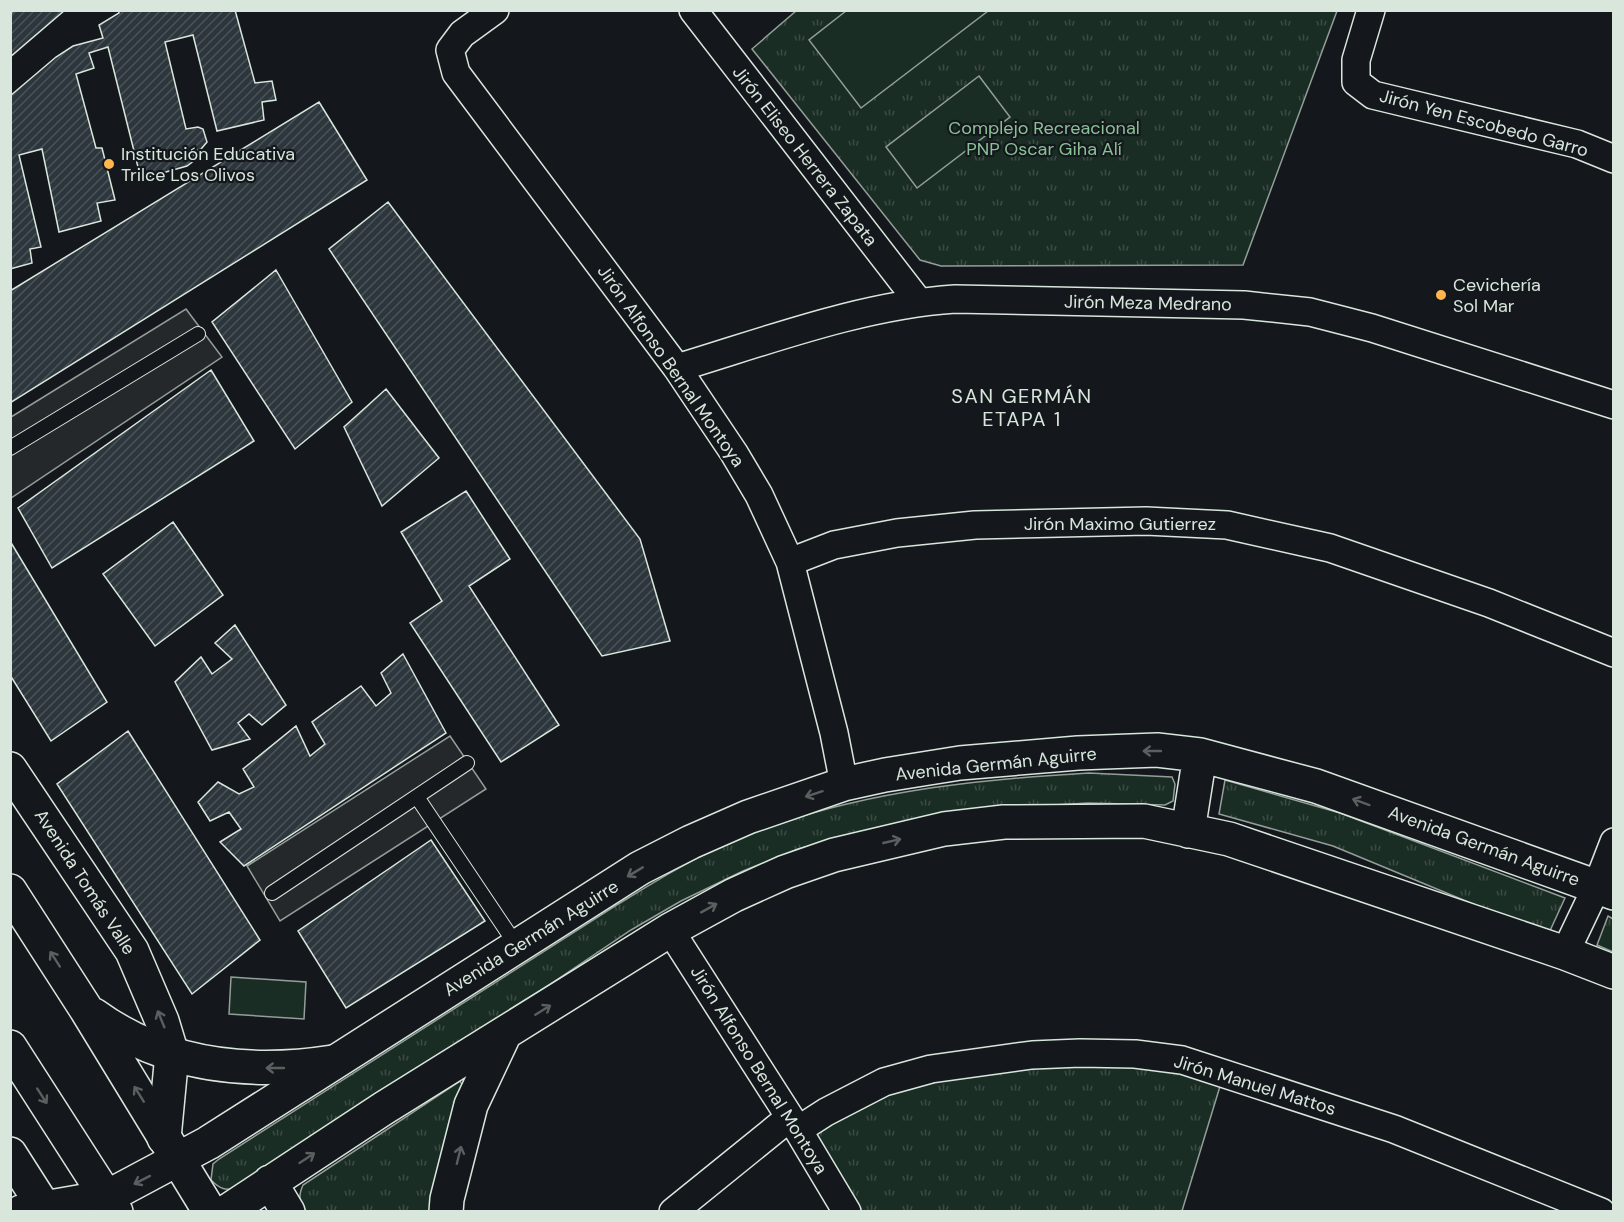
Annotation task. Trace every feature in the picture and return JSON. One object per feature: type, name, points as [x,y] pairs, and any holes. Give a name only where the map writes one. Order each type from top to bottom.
[{"type":"main road","name":"Avenida Germán Aguirre","points":[[38,1210],[111,1204],[171,1150],[216,1138],[640,868],[747,817],[844,784],[885,775],[960,764],[1068,754],[1157,750],[1200,755],[1316,786],[1605,889]]},
{"type":"main road","points":[[1188,831],[1200,755]]},
{"type":"main road","name":"Avenida Tomás Valle","points":[[10,770],[132,951],[162,1021],[172,1054],[171,1150]]},
{"type":"main road","points":[[226,1212],[384,1108],[670,930],[734,895],[785,872],[834,855],[944,829],[1004,822],[1144,821],[1229,839],[1565,953],[1614,972]]},
{"type":"main road","points":[[10,891],[86,1009],[210,1212]]},
{"type":"main road","points":[[86,1009],[135,1040],[172,1054],[227,1065],[251,1067],[286,1068],[333,1062]]},
{"type":"main road","points":[[446,1212],[447,1199],[471,1105],[504,1035]]},
{"type":"main road","points":[[10,1047],[111,1204]]},
{"type":"main road","points":[[10,1154],[38,1210]]},
{"type":"main road","points":[[270,1182],[288,1212]]},
{"type":"street","name":"Jirón Alfonso Bernal Montoya","points":[[495,10],[462,34],[450,50],[456,73],[677,368],[759,495],[790,562],[834,733],[844,784]]},
{"type":"street","name":"Jirón Eliseo Herrera Zapata","points":[[693,10],[918,301]]},
{"type":"street","name":"Jirón Yen Escobedo Garro","points":[[1371,10],[1356,60],[1356,82],[1373,95],[1576,144],[1614,159]]},
{"type":"street","name":"Jirón Meza Medrano","points":[[677,368],[862,313],[918,301],[955,298],[1244,305],[1310,312],[1372,328],[1614,405]]},
{"type":"street","name":"Jirón Maximo Gutierrez","points":[[790,562],[844,543],[897,533],[975,525],[1146,521],[1227,525],[1330,548],[1490,603],[1614,653]]},
{"type":"street","points":[[1565,953],[1605,889],[1614,842]]},
{"type":"street","name":"Jirón Alfonso Bernal Montoya","points":[[670,930],[794,1124],[847,1212]]},
{"type":"street","name":"Jirón Manuel Mattos","points":[[673,1212],[794,1124],[826,1112],[884,1082],[931,1069],[1032,1056],[1080,1053],[1135,1054],[1182,1060],[1394,1129],[1601,1212]]},
{"type":"lane","points":[[10,448],[198,334]]},
{"type":"lane","points":[[272,893],[467,763]]},
{"type":"lane","points":[[417,797],[517,946]]},
{"type":"green space","name":"Complejo Recreacional PNP Oscar Giha Alí","points":[[796,11],[1337,11],[1243,265],[941,266],[920,260],[752,49]]},
{"type":"green space","points":[[846,11],[988,11],[861,108],[809,40]]},
{"type":"green space","points":[[979,76],[1010,117],[917,188],[886,147]]},
{"type":"green space","points":[[1089,773],[1172,777],[1175,784],[1173,801],[1165,805],[1088,803],[1004,808],[861,832],[798,849],[743,871],[681,901],[631,930],[238,1188],[223,1188],[211,1180],[213,1164],[219,1159],[615,906],[672,872],[731,842],[774,825],[862,800],[952,785]]},
{"type":"green space","points":[[1225,780],[1340,813],[1565,898],[1548,935],[1333,846],[1219,814]]},
{"type":"green space","points":[[1608,916],[1613,919],[1613,952],[1597,945]]},
{"type":"green space","points":[[231,977],[306,982],[304,1019],[229,1014]]},
{"type":"green space","points":[[1043,1062],[1133,1062],[1221,1083],[1182,1211],[858,1211],[808,1126],[928,1078]]},
{"type":"green space","points":[[460,1081],[464,1088],[434,1211],[306,1211],[300,1199],[303,1185]]},
{"type":"shaded area","points":[[186,309],[222,357],[11,498],[11,417]]},
{"type":"shaded area","points":[[450,736],[486,789],[280,921],[247,866]]},
{"type":"building","points":[[14,10],[65,10],[10,57],[10,14]]},
{"type":"building","points":[[118,10],[235,10],[255,83],[272,81],[276,100],[262,102],[264,120],[217,131],[193,35],[165,42],[186,129],[198,127],[203,129],[207,142],[201,149],[193,152],[195,160],[187,166],[141,179],[108,47],[89,53],[94,68],[76,74],[96,148],[102,148],[115,200],[97,203],[101,221],[59,232],[42,149],[19,155],[41,247],[30,249],[32,263],[10,269],[10,96],[56,57],[73,46],[103,38],[99,25],[119,13]]},
{"type":"building","points":[[319,102],[367,180],[10,403],[10,291]]},
{"type":"building","points":[[388,202],[640,539],[670,641],[602,656],[329,249]]},
{"type":"building","points":[[276,270],[352,402],[295,449],[212,322]]},
{"type":"building","points":[[211,370],[254,441],[52,568],[18,508]]},
{"type":"building","points":[[386,389],[439,458],[382,506],[344,427]]},
{"type":"building","points":[[466,491],[510,559],[469,586],[559,725],[501,762],[410,623],[442,601],[401,532]]},
{"type":"building","points":[[173,522],[223,595],[155,646],[103,574]]},
{"type":"building","points":[[10,541],[107,702],[51,741],[10,675]]},
{"type":"building","points":[[235,625],[286,705],[262,725],[249,714],[238,723],[250,739],[212,750],[175,682],[201,657],[212,674],[232,659],[215,643]]},
{"type":"building","points":[[403,654],[446,733],[244,866],[220,842],[241,829],[229,812],[210,821],[198,802],[218,782],[239,794],[254,787],[243,769],[296,726],[310,756],[325,744],[312,722],[361,686],[376,706],[391,693],[381,673]]},
{"type":"building","points":[[128,731],[260,940],[192,994],[57,784]]},
{"type":"building","points":[[431,840],[485,921],[346,1008],[298,931]]},
{"type":"place","name":"Institución Educativa Trilce Los Olivos","points":[[109,164]]},
{"type":"place","name":"Cevichería Sol Mar","points":[[1441,295]]},
{"type":"district","name":"SAN GERMÁN ETAPA 1","points":[[1022,408]]}]
